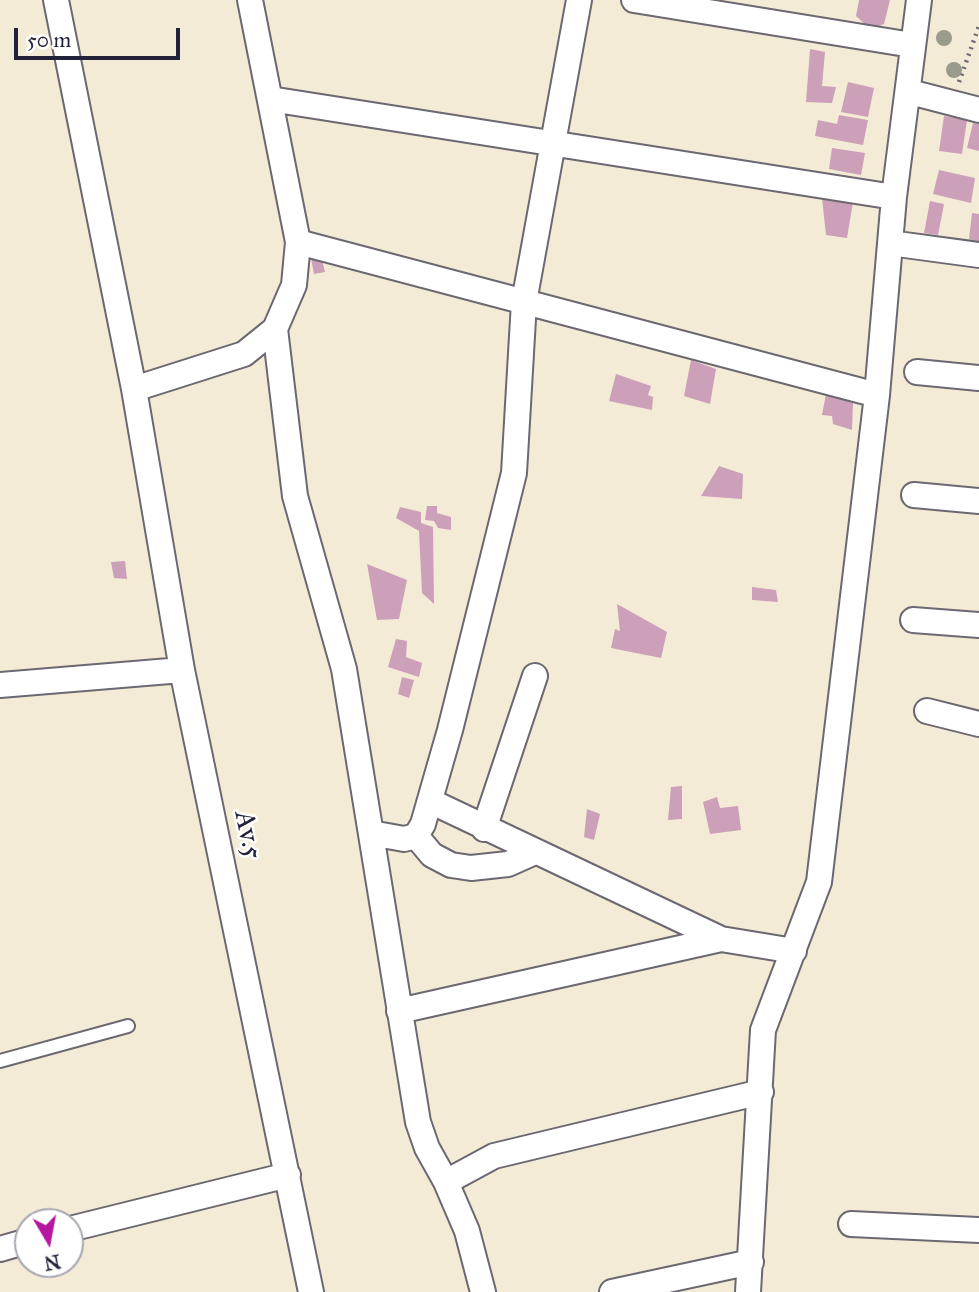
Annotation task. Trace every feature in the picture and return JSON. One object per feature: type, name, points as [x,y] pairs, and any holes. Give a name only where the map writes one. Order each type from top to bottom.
[{"type":"street","name":"Av.5","points":[[56,0],[134,388],[182,670],[311,1292]]},
{"type":"street","points":[[134,388],[244,354],[275,330],[294,285],[298,242],[250,0]]},
{"type":"street","points":[[371,832],[404,839],[415,836],[423,824],[514,473],[524,302],[579,0]]},
{"type":"street","points":[[634,0],[912,45]]},
{"type":"street","points":[[748,1292],[763,1030],[819,882],[877,396],[894,197],[910,92],[912,45],[919,0]]},
{"type":"street","points":[[910,92],[979,110]]},
{"type":"street","points":[[270,99],[894,197]]},
{"type":"street","points":[[298,242],[877,396]]},
{"type":"street","points":[[890,243],[979,255]]},
{"type":"street","points":[[275,330],[295,496],[344,669],[418,1122],[427,1148],[446,1182],[467,1231],[483,1292]]},
{"type":"street","points":[[917,372],[979,378]]},
{"type":"street","points":[[914,495],[979,501]]},
{"type":"street","points":[[913,620],[979,625]]},
{"type":"street","points":[[0,685],[182,670]]},
{"type":"street","points":[[484,829],[536,676]]},
{"type":"street","points":[[927,712],[979,724]]},
{"type":"street","points":[[430,801],[484,829],[587,873],[721,939],[794,951]]},
{"type":"street","points":[[415,836],[432,855],[452,865],[471,868],[508,864],[535,852]]},
{"type":"street","points":[[399,1011],[721,939]]},
{"type":"street","points":[[446,1182],[494,1156],[761,1092]]},
{"type":"street","points":[[84,1226],[288,1175]]},
{"type":"street","points":[[851,1224],[979,1230]]},
{"type":"street","points":[[612,1292],[751,1262]]},
{"type":"lane","points":[[0,1061],[128,1026]]},
{"type":"path","points":[[952,103],[979,26]]},
{"type":"building","points":[[859,0],[890,0],[884,24],[871,30],[856,16]]},
{"type":"building","points":[[810,49],[825,52],[822,86],[836,87],[832,103],[806,102]]},
{"type":"building","points":[[848,82],[874,88],[868,117],[841,112]]},
{"type":"building","points":[[839,115],[868,120],[863,145],[815,136],[818,120],[837,124]]},
{"type":"building","points":[[944,116],[967,120],[962,154],[939,151]]},
{"type":"building","points":[[973,123],[979,124],[979,151],[967,148]]},
{"type":"building","points":[[832,148],[865,153],[861,175],[829,169]]},
{"type":"building","points":[[939,170],[975,178],[971,203],[933,194]]},
{"type":"building","points":[[822,198],[853,202],[847,238],[826,235]]},
{"type":"building","points":[[930,201],[944,204],[938,235],[924,233]]},
{"type":"building","points":[[972,213],[979,214],[979,241],[969,239]]},
{"type":"building","points":[[321,256],[325,272],[314,274],[311,258]]},
{"type":"building","points":[[691,360],[716,369],[710,404],[684,396]]},
{"type":"building","points":[[616,374],[651,386],[648,395],[653,397],[652,410],[609,401]]},
{"type":"building","points":[[826,394],[853,403],[852,430],[833,424],[832,416],[822,415]]},
{"type":"building","points":[[719,466],[743,474],[742,499],[701,496]]},
{"type":"building","points":[[427,506],[437,506],[437,513],[451,517],[451,530],[438,528],[434,521],[425,520]]},
{"type":"building","points":[[400,507],[421,512],[421,523],[433,527],[434,604],[422,593],[419,531],[396,518]]},
{"type":"building","points":[[125,561],[127,579],[114,578],[111,562]]},
{"type":"building","points":[[367,564],[407,580],[399,619],[377,620]]},
{"type":"building","points":[[752,587],[776,590],[778,602],[752,600]]},
{"type":"building","points":[[617,604],[667,632],[661,658],[611,648],[615,629],[620,631]]},
{"type":"building","points":[[396,639],[407,641],[406,657],[422,663],[419,677],[388,667]]},
{"type":"building","points":[[402,677],[414,680],[409,698],[398,694]]},
{"type":"building","points":[[682,786],[682,819],[668,820],[671,787]]},
{"type":"building","points":[[717,797],[720,808],[738,806],[741,830],[710,834],[703,802]]},
{"type":"building","points":[[587,809],[600,814],[594,840],[584,837]]}]
